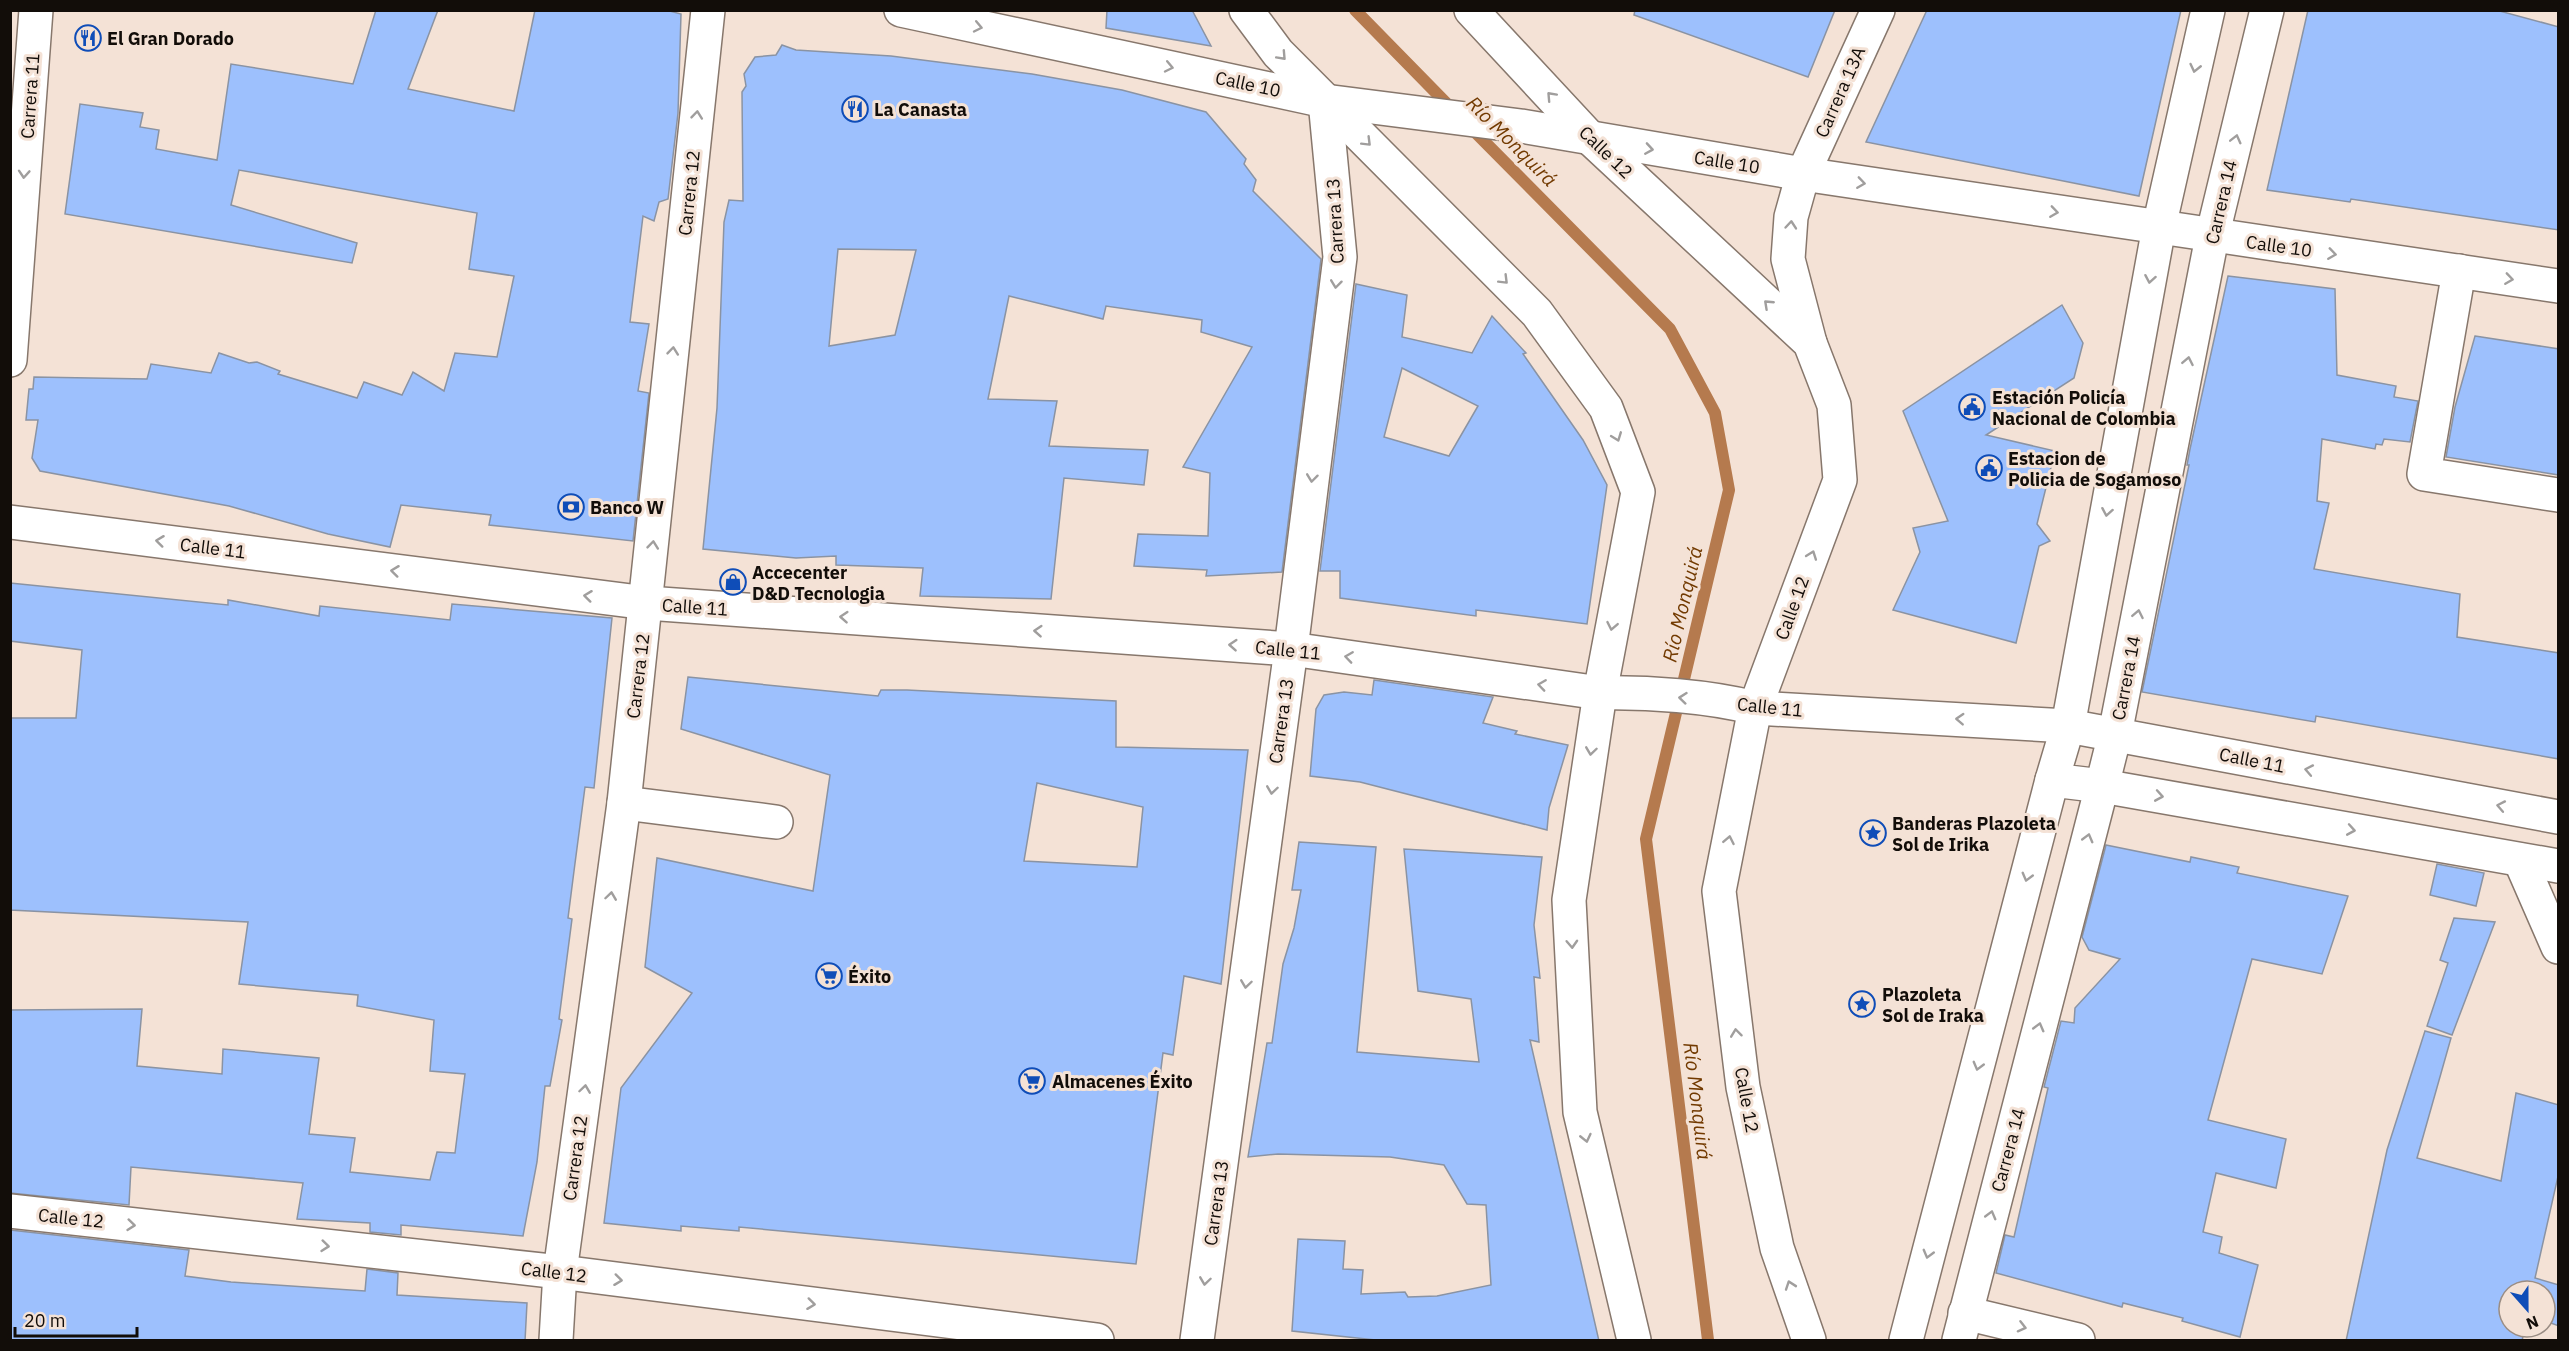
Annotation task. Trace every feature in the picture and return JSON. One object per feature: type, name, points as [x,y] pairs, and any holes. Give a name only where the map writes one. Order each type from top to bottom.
[{"type":"street","name":"Carrera 11","points":[[10,360],[36,10]]},
{"type":"street","name":"Carrera 12","points":[[556,1341],[560,1272],[624,803],[708,10]]},
{"type":"street","name":"Calle 10","points":[[901,10],[1325,101],[1521,126],[1803,174],[2159,227],[2212,237],[2559,286]]},
{"type":"street","points":[[1246,10],[1278,52],[1325,101],[1537,313],[1606,408],[1638,492],[1614,693],[1569,900],[1580,1112],[1634,1341]]},
{"type":"street","name":"Calle 12","points":[[1471,10],[1591,139],[1810,343],[1834,405],[1840,480],[1746,706],[1719,891],[1743,1087],[1777,1248],[1809,1341]]},
{"type":"street","name":"Carrera 13A","points":[[1810,343],[1788,259],[1791,217],[1803,174],[1878,10]]},
{"type":"street","points":[[1906,1341],[2068,726],[2159,227],[2208,10]]},
{"type":"street","name":"Carrera 14","points":[[1962,1327],[2115,734],[2212,237],[2267,10]]},
{"type":"street","name":"Carrera 13","points":[[1197,1341],[1291,649],[1340,256],[1325,101]]},
{"type":"street","points":[[2459,271],[2424,474],[2559,495]]},
{"type":"street","name":"Calle 11","points":[[10,522],[646,603],[1291,649],[1614,693],[1746,706],[2068,726],[2559,817]]},
{"type":"street","points":[[2052,780],[2102,786],[2559,866]]},
{"type":"street","points":[[624,803],[776,822]]},
{"type":"street","points":[[2520,860],[2559,947]]},
{"type":"street","name":"Calle 12","points":[[10,1211],[560,1272],[942,1331],[1096,1341]]},
{"type":"street","points":[[1962,1327],[2078,1341]]},
{"type":"building","points":[[376,10],[438,10],[408,89],[514,111],[535,10],[666,10],[681,14],[678,113],[668,199],[659,202],[654,221],[643,216],[630,322],[649,324],[638,391],[649,393],[633,541],[489,525],[491,515],[401,505],[390,547],[328,534],[229,506],[40,471],[32,458],[38,420],[26,420],[29,389],[33,389],[34,377],[147,379],[151,364],[211,373],[219,353],[249,363],[257,362],[280,371],[278,374],[357,398],[364,382],[402,395],[413,372],[444,391],[455,353],[497,357],[514,276],[469,269],[477,213],[239,170],[231,205],[357,243],[352,263],[65,214],[80,104],[143,113],[140,127],[159,130],[156,149],[217,160],[231,64],[353,84]]},
{"type":"building","points":[[1107,10],[1192,10],[1211,46],[1106,28]]},
{"type":"building","points":[[1635,10],[1835,10],[1808,77],[1634,15]]},
{"type":"building","points":[[1927,10],[2181,10],[2139,196],[1866,142]]},
{"type":"building","points":[[2308,10],[2496,10],[2559,27],[2559,230],[2351,199],[2350,202],[2267,190]]},
{"type":"building","points":[[782,45],[796,50],[891,56],[1032,74],[1122,90],[1206,112],[1246,159],[1244,164],[1256,180],[1253,191],[1321,259],[1282,572],[1206,576],[1207,570],[1134,566],[1138,534],[1208,536],[1210,473],[1183,467],[1252,347],[1201,332],[1202,320],[1106,306],[1103,319],[1009,296],[988,399],[1057,401],[1049,446],[1148,450],[1144,485],[1064,478],[1051,599],[920,596],[923,568],[836,565],[836,556],[796,558],[703,549],[717,408],[724,222],[729,200],[743,201],[742,92],[746,86],[744,74],[755,57],[776,55]],"holes":[[[838,249],[916,250],[895,335],[829,346]]]},
{"type":"building","points":[[2228,276],[2335,289],[2337,375],[2396,386],[2394,397],[2418,401],[2410,442],[2384,439],[2382,445],[2376,444],[2375,449],[2322,439],[2317,501],[2329,503],[2314,569],[2460,594],[2457,637],[2559,653],[2559,759],[2316,716],[2315,722],[2142,692],[2189,465],[2187,465],[2190,449]]},
{"type":"building","points":[[1356,284],[1407,295],[1402,337],[1472,353],[1492,316],[1526,353],[1523,354],[1583,440],[1607,485],[1587,624],[1476,610],[1476,616],[1340,598],[1340,571],[1320,571]],"holes":[[[1402,368],[1478,406],[1449,456],[1384,437]]]},
{"type":"building","name":"Estacion de Policia de Sogamoso","points":[[2062,305],[2083,343],[2074,378],[1986,435],[2055,451],[2037,524],[2050,541],[2039,546],[2016,643],[1893,610],[1920,552],[1913,528],[1948,521],[1903,411]]},
{"type":"building","points":[[2475,336],[2559,349],[2559,475],[2446,457],[2455,407]]},
{"type":"building","points":[[10,583],[228,605],[228,600],[319,616],[320,606],[450,620],[452,604],[612,618],[594,788],[585,787],[568,918],[572,919],[559,1019],[562,1020],[550,1086],[545,1086],[537,1162],[523,1236],[401,1225],[401,1235],[370,1232],[370,1223],[297,1219],[303,1183],[131,1167],[129,1205],[10,1193],[10,1010],[142,1009],[137,1066],[222,1074],[223,1049],[319,1058],[309,1134],[355,1138],[350,1172],[430,1180],[437,1152],[455,1153],[465,1074],[430,1071],[434,1020],[357,1006],[358,995],[239,984],[248,922],[10,910],[10,718],[76,718],[82,650],[10,641]]},
{"type":"building","points":[[688,677],[878,696],[881,690],[907,690],[1116,701],[1116,747],[1248,750],[1221,984],[1184,976],[1173,1055],[1163,1053],[1136,1264],[739,1227],[739,1231],[681,1226],[681,1231],[604,1223],[621,1088],[692,993],[645,967],[657,858],[813,891],[830,775],[681,729]],"holes":[[[1037,783],[1143,807],[1137,867],[1024,861]]]},
{"type":"building","points":[[1374,680],[1493,697],[1483,723],[1517,731],[1515,734],[1568,745],[1549,808],[1547,830],[1360,782],[1310,776],[1316,709],[1324,695],[1344,692],[1372,695]]},
{"type":"building","points":[[1299,842],[1376,847],[1357,1052],[1479,1062],[1471,999],[1418,991],[1404,849],[1542,857],[1534,925],[1540,978],[1534,977],[1539,1042],[1530,1040],[1599,1341],[1385,1341],[1292,1331],[1298,1239],[1345,1241],[1343,1269],[1363,1270],[1361,1294],[1405,1292],[1408,1297],[1437,1296],[1491,1285],[1486,1205],[1467,1204],[1444,1165],[1390,1157],[1278,1154],[1248,1157],[1267,1043],[1272,1043],[1283,964],[1294,928],[1301,890],[1292,890]]},
{"type":"building","points":[[2106,845],[2190,862],[2191,857],[2239,867],[2237,873],[2348,896],[2322,974],[2252,959],[2208,1120],[2286,1139],[2276,1188],[2216,1173],[2203,1232],[2222,1237],[2219,1253],[2258,1265],[2240,1337],[2182,1321],[2183,1318],[2123,1303],[2122,1307],[1996,1273],[2005,1235],[2014,1237],[2048,1088],[2044,1087],[2061,1021],[2074,1023],[2075,1008],[2120,959],[2089,950],[2082,937]]},
{"type":"building","points":[[2437,864],[2484,873],[2476,906],[2430,895]]},
{"type":"building","points":[[2454,918],[2495,922],[2452,1035],[2427,1026],[2448,963],[2440,960]]},
{"type":"building","points":[[2425,1031],[2451,1038],[2417,1158],[2501,1181],[2516,1093],[2559,1105],[2559,1172],[2535,1278],[2538,1279],[2497,1279],[2497,1339],[2522,1339],[2522,1341],[2346,1341],[2387,1150]]},
{"type":"building","points":[[10,1230],[189,1250],[185,1276],[231,1282],[365,1291],[367,1269],[398,1273],[397,1295],[527,1303],[525,1341],[10,1341]]},
{"type":"building","points":[[2557,1284],[2559,1285],[2559,1326],[2557,1325]]},
{"type":"waterway","name":"Río Monquirá","points":[[1355,10],[1453,110]]},
{"type":"waterway","name":"Río Monquirá","points":[[1470,127],[1670,329],[1715,413],[1729,490],[1646,839],[1708,1340]]},
{"type":"place","name":"El Gran Dorado","points":[[88,38]]},
{"type":"place","name":"La Canasta","points":[[855,109]]},
{"type":"place","name":"Estación Policía Nacional de Colombia","points":[[1972,407]]},
{"type":"place","name":"Estacion de Policia de Sogamoso","points":[[1989,468]]},
{"type":"place","name":"Banco W","points":[[571,507]]},
{"type":"place","name":"Accecenter D&D Tecnologia","points":[[733,582]]},
{"type":"place","name":"Banderas Plazoleta Sol de Irika","points":[[1873,833]]},
{"type":"place","name":"Éxito","points":[[829,976]]},
{"type":"place","name":"Plazoleta Sol de Iraka","points":[[1862,1004]]},
{"type":"place","name":"Almacenes Éxito","points":[[1032,1081]]}]
